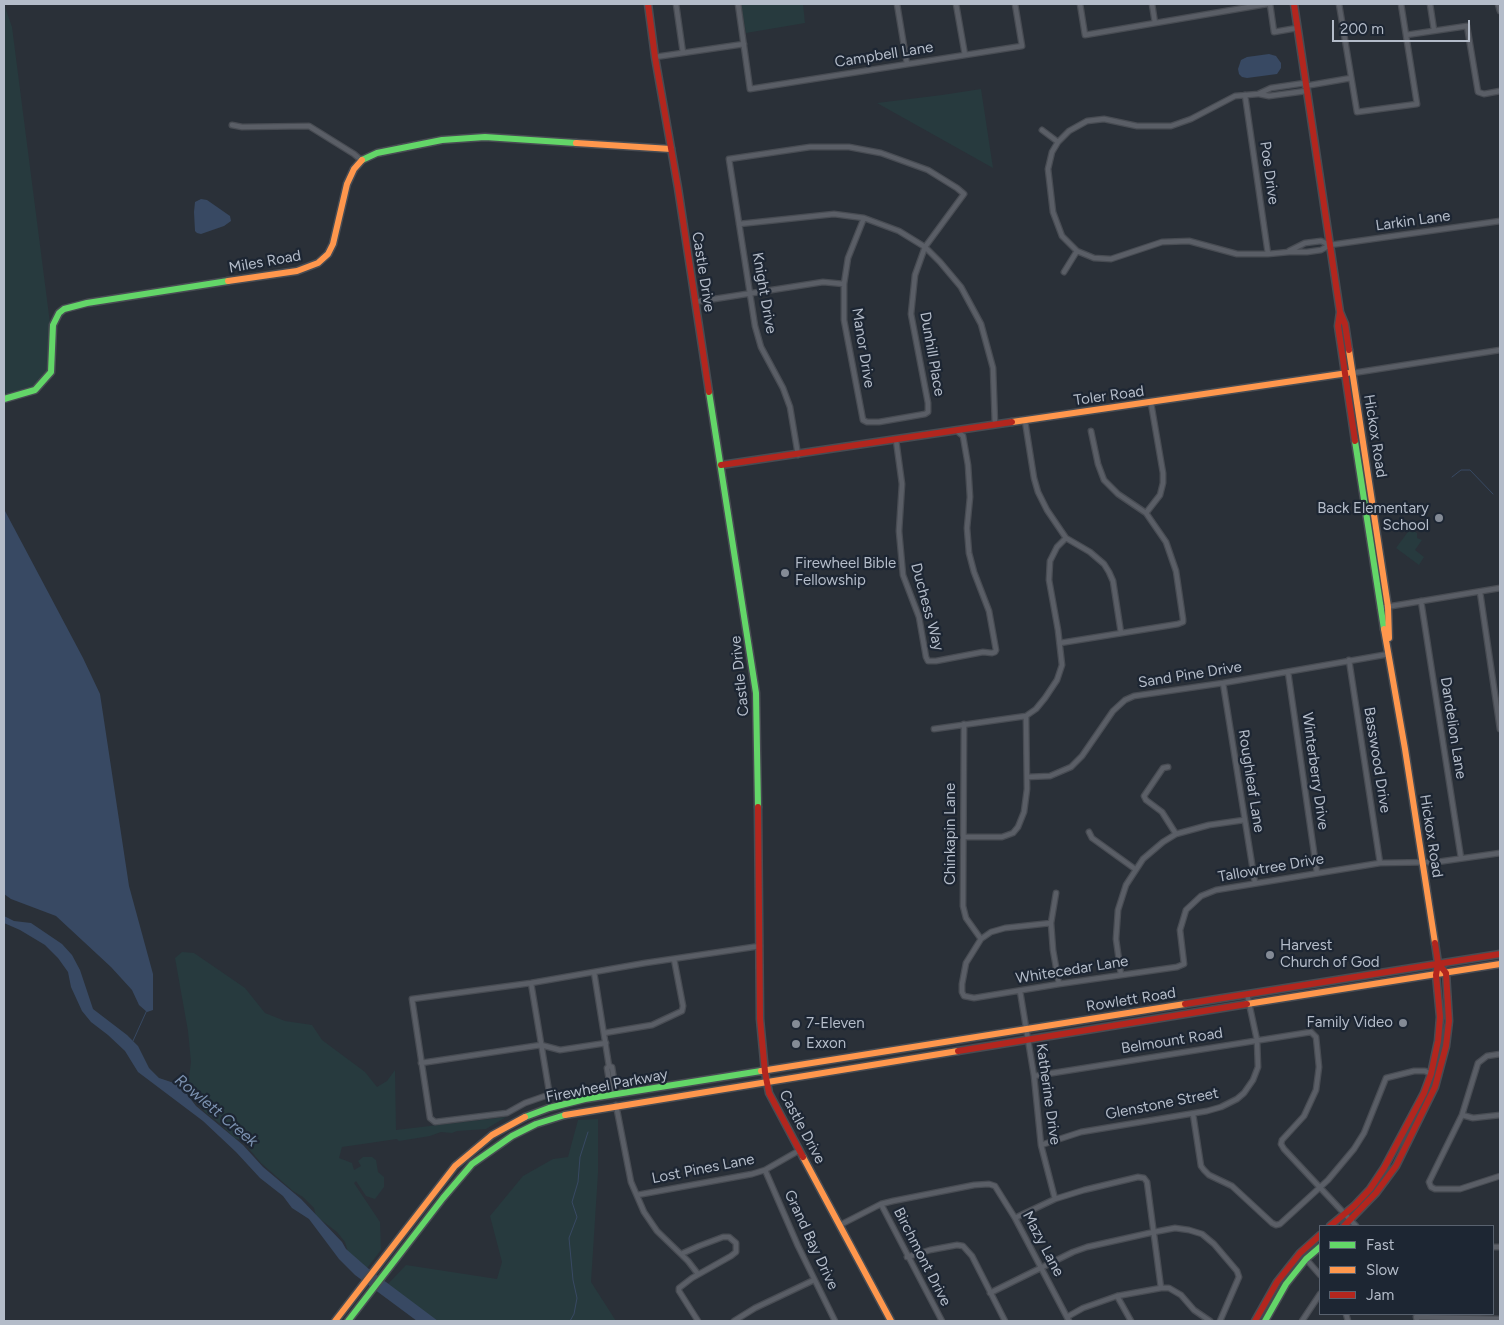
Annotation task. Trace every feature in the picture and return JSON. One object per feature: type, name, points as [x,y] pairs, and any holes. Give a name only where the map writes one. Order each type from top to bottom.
[{"type":"street","name":"Castle Drive","points":[[648,4],[756,692],[760,1019],[765,1072],[769,1093],[891,1321]]},
{"type":"street","points":[[676,4],[683,53]]},
{"type":"street","points":[[655,57],[744,44],[738,4]]},
{"type":"street","points":[[897,4],[907,64]]},
{"type":"street","points":[[956,4],[965,55]]},
{"type":"street","name":"Campbell Lane","points":[[744,44],[750,89],[1022,46],[1015,4]]},
{"type":"street","points":[[1080,4],[1085,35],[1268,4],[1274,32],[1297,28]]},
{"type":"street","points":[[1152,4],[1155,23]]},
{"type":"street","name":"Hickox Road","points":[[1294,4],[1340,312],[1345,324],[1380,549],[1388,607],[1389,654]]},
{"type":"street","points":[[1339,4],[1357,112],[1417,104],[1401,4]]},
{"type":"street","points":[[1430,4],[1434,30]]},
{"type":"street","points":[[1498,4],[1500,11]]},
{"type":"street","points":[[1406,35],[1467,26],[1478,92],[1484,94],[1500,91]]},
{"type":"street","points":[[1330,245],[1321,250],[1307,252],[1237,254],[1189,241],[1162,242],[1111,259],[1094,258],[1077,250],[1062,236],[1053,212],[1048,168],[1052,152],[1058,142],[1069,131],[1087,122],[1104,119],[1137,126],[1171,126],[1191,119],[1235,96],[1258,94],[1269,96],[1305,86],[1351,78]]},
{"type":"street","points":[[1258,94],[1271,88],[1305,86]]},
{"type":"street","name":"Poe Drive","points":[[1246,95],[1268,254]]},
{"type":"street","points":[[232,125],[309,126],[361,160],[392,149],[463,138],[528,139],[671,149]]},
{"type":"street","points":[[1042,130],[1058,142]]},
{"type":"street","name":"Dunhill Place","points":[[728,159],[810,147],[849,147],[881,152],[928,170],[964,194],[925,247],[915,274],[911,314],[928,403],[928,412],[897,418]]},
{"type":"street","name":"Knight Drive","points":[[728,159],[755,326],[761,347],[783,388],[790,407],[798,455]]},
{"type":"street","name":"Miles Road","points":[[4,399],[36,390],[47,378],[52,362],[53,325],[59,313],[64,309],[87,303],[297,271],[318,263],[328,254],[333,244],[347,184],[354,169],[361,160]]},
{"type":"street","points":[[739,224],[834,214],[864,218],[899,231],[925,247],[961,287],[981,324],[993,368],[995,425]]},
{"type":"street","name":"Manor Drive","points":[[864,218],[848,258],[844,284],[844,320],[862,420],[879,422],[897,418]]},
{"type":"street","name":"Larkin Lane","points":[[1330,245],[1500,221]]},
{"type":"street","points":[[1289,252],[1305,243],[1321,241],[1330,245]]},
{"type":"street","points":[[1064,272],[1077,250]]},
{"type":"street","points":[[695,302],[822,282],[844,284]]},
{"type":"street","name":"Hickox Road","points":[[1331,1225],[1370,1189],[1384,1168],[1424,1093],[1431,1074],[1440,1026],[1440,1003],[1436,975],[1438,963],[1364,502],[1338,326],[1340,312]]},
{"type":"street","name":"Toler Road","points":[[721,465],[1500,350]]},
{"type":"street","points":[[1146,513],[1160,495],[1164,473],[1151,403]]},
{"type":"street","points":[[1025,421],[1036,487],[1047,510],[1066,538],[1090,552],[1104,564],[1109,572],[1113,581],[1121,633]]},
{"type":"street","name":"Duchess Way","points":[[896,440],[902,484],[898,531],[903,575],[920,617],[928,661],[983,652],[995,652],[989,611],[969,553],[967,528],[970,498],[968,465],[963,436],[957,431]]},
{"type":"street","points":[[1060,643],[1183,622],[1176,571],[1166,542],[1146,513],[1118,494],[1104,480],[1098,464],[1091,431]]},
{"type":"street","points":[[1363,490],[1371,488]]},
{"type":"street","points":[[1364,502],[1367,504],[1372,545],[1380,549]]},
{"type":"street","points":[[934,729],[1026,716],[1042,702],[1057,680],[1062,666],[1049,570],[1053,554],[1066,538]]},
{"type":"street","points":[[1380,608],[1500,588]]},
{"type":"street","points":[[1480,592],[1500,729]]},
{"type":"street","name":"Dandelion Lane","points":[[1421,601],[1461,858]]},
{"type":"street","name":"Sand Pine Drive","points":[[1027,777],[1050,776],[1071,767],[1082,756],[1108,717],[1125,700],[1146,694],[1223,683],[1389,654]]},
{"type":"street","name":"Basswood Drive","points":[[1349,660],[1380,863]]},
{"type":"street","name":"Winterberry Drive","points":[[1288,672],[1317,873]]},
{"type":"street","name":"Roughleaf Lane","points":[[1223,683],[1254,883]]},
{"type":"street","points":[[964,837],[1002,837],[1013,833],[1018,827],[1024,812],[1027,777],[1026,716]]},
{"type":"street","name":"Chinkapin Lane","points":[[964,724],[964,912],[969,923],[981,939]]},
{"type":"street","points":[[1168,767],[1163,768],[1144,796],[1146,800],[1162,812],[1176,834]]},
{"type":"street","points":[[1120,975],[1116,939],[1118,910],[1126,885],[1135,869],[1152,851],[1176,834],[1209,825],[1244,820]]},
{"type":"street","points":[[1089,832],[1092,838],[1135,869]]},
{"type":"street","name":"Tallowtree Drive","points":[[1184,964],[1180,930],[1186,910],[1191,903],[1208,892],[1380,863],[1405,862],[1422,864],[1500,853]]},
{"type":"street","points":[[1056,893],[1051,922],[1052,950],[1059,984]]},
{"type":"street","points":[[981,939],[991,932],[1005,928],[1051,922]]},
{"type":"street","name":"Whitecedar Lane","points":[[981,939],[966,963],[962,984],[964,996],[974,998],[1176,967],[1184,964]]},
{"type":"street","points":[[531,983],[549,1090],[548,1095],[525,1103],[506,1113],[435,1122],[430,1118],[412,999],[531,983],[760,946]]},
{"type":"street","name":"Rowlett Road","points":[[765,1072],[1500,954]]},
{"type":"street","points":[[604,1033],[652,1025],[682,1011],[683,1006],[674,959]]},
{"type":"street","name":"Hickox Road","points":[[1438,963],[1446,973]]},
{"type":"street","name":"Rowlett Road","points":[[767,1080],[1500,964]]},
{"type":"street","points":[[594,972],[610,1065],[607,1068],[613,1092]]},
{"type":"street","points":[[1345,1225],[1386,1182],[1396,1166],[1435,1087],[1443,1060],[1448,1027],[1449,1002],[1446,973]]},
{"type":"street","name":"Katherine Drive","points":[[1020,991],[1034,1076],[1040,1145],[1055,1199]]},
{"type":"street","name":"Glenstone Street","points":[[1040,1145],[1080,1132],[1193,1114],[1221,1107],[1237,1099],[1253,1080],[1258,1067],[1257,1040],[1247,994]]},
{"type":"street","points":[[1440,1026],[1448,1027]]},
{"type":"street","name":"Belmount Road","points":[[1034,1076],[1311,1032],[1316,1037],[1319,1067],[1316,1090],[1304,1116],[1282,1140],[1281,1144],[1320,1188]]},
{"type":"street","points":[[421,1062],[541,1045],[560,1050],[606,1043]]},
{"type":"street","points":[[926,1046],[927,1056]]},
{"type":"street","points":[[1500,1054],[1482,1058],[1478,1063],[1462,1115],[1429,1182],[1431,1187],[1435,1189],[1460,1188],[1500,1176]]},
{"type":"street","points":[[1193,1114],[1201,1166],[1209,1175],[1232,1186],[1276,1225],[1280,1224],[1320,1188],[1354,1150],[1364,1133],[1386,1078],[1414,1071],[1425,1071],[1431,1074]]},
{"type":"street","name":"Firewheel Parkway","points":[[335,1321],[455,1166],[492,1135],[525,1117],[549,1108],[613,1092],[655,1088],[765,1072]]},
{"type":"street","name":"Firewheel Parkway","points":[[348,1321],[460,1177],[500,1142],[546,1120],[574,1112],[767,1080]]},
{"type":"street","points":[[655,1088],[620,1098],[616,1105],[631,1182],[647,1218],[698,1274]]},
{"type":"street","points":[[1462,1115],[1473,1118],[1500,1115]]},
{"type":"street","name":"Lost Pines Lane","points":[[637,1195],[739,1177],[765,1170],[800,1150]]},
{"type":"street","name":"Grand Bay Drive","points":[[765,1170],[814,1280],[835,1321]]},
{"type":"street","points":[[1015,1218],[1055,1199],[1084,1190],[1138,1177],[1144,1178],[1147,1182],[1161,1288]]},
{"type":"street","name":"Mazy Lane","points":[[881,1204],[924,1194],[989,1184],[999,1189],[1068,1319]]},
{"type":"street","points":[[1320,1188],[1355,1225]]},
{"type":"street","points":[[840,1225],[881,1204]]},
{"type":"street","name":"Birchmont Drive","points":[[881,1204],[942,1321]]},
{"type":"street","points":[[990,1293],[1087,1247],[1175,1228],[1202,1234],[1214,1244],[1237,1271],[1239,1277],[1220,1321]]},
{"type":"street","points":[[1255,1321],[1276,1282],[1300,1253],[1319,1236]]},
{"type":"street","points":[[681,1254],[723,1237],[729,1237],[736,1243],[736,1252],[698,1274],[680,1288],[679,1292],[698,1321]]},
{"type":"street","points":[[907,1257],[930,1250],[957,1245],[963,1246],[972,1256],[1005,1321]]},
{"type":"street","points":[[1265,1321],[1286,1284],[1306,1259],[1319,1248]]},
{"type":"street","points":[[1306,1259],[1319,1275]]},
{"type":"street","points":[[734,1321],[755,1308],[814,1280]]},
{"type":"street","points":[[1068,1319],[1083,1308],[1118,1296],[1169,1288],[1176,1291],[1194,1310],[1210,1321]]},
{"type":"street","points":[[1118,1296],[1131,1321]]},
{"type":"street","points":[[1302,1321],[1319,1296]]},
{"type":"street","points":[[1416,1319],[1500,1318]]},
{"type":"green space","points":[[4,4],[12,27],[50,323],[50,360],[45,377],[34,387],[17,394],[4,396]]},
{"type":"green space","points":[[741,4],[803,4],[805,23],[746,33]]},
{"type":"green space","points":[[981,89],[993,168],[877,103],[942,95]]},
{"type":"green space","points":[[1410,529],[1417,533],[1417,538],[1422,540],[1415,550],[1424,557],[1419,565],[1396,548]]},
{"type":"green space","points":[[182,952],[194,953],[245,988],[265,1013],[285,1021],[312,1025],[322,1040],[365,1072],[377,1087],[387,1081],[395,1070],[396,1130],[506,1117],[486,1129],[452,1133],[441,1132],[430,1136],[399,1141],[397,1139],[342,1147],[339,1158],[352,1163],[354,1170],[361,1166],[358,1161],[363,1157],[372,1157],[376,1160],[378,1172],[384,1177],[384,1187],[375,1199],[366,1196],[356,1181],[354,1183],[380,1222],[381,1250],[367,1268],[348,1252],[345,1242],[337,1232],[316,1216],[314,1208],[303,1197],[293,1191],[261,1163],[245,1141],[234,1138],[223,1126],[205,1112],[196,1100],[188,1085],[191,1062],[188,1031],[175,958]]},
{"type":"green space","points":[[598,1119],[598,1173],[591,1282],[616,1321],[429,1321],[386,1286],[406,1265],[497,1279],[502,1262],[490,1216],[523,1176],[553,1159],[568,1157],[578,1120]]},
{"type":"water","points":[[1269,54],[1276,56],[1281,63],[1281,68],[1277,74],[1247,78],[1239,74],[1238,69],[1241,60],[1247,57]]},
{"type":"water","points":[[201,199],[207,200],[230,216],[231,221],[224,226],[201,234],[197,233],[195,231],[195,202]]},
{"type":"water","points":[[4,499],[5,511],[100,694],[129,886],[153,974],[153,1010],[147,1012],[139,1005],[132,990],[111,967],[56,916],[11,899],[4,894]]},
{"type":"water","points":[[4,916],[14,921],[31,923],[62,944],[72,955],[80,970],[93,1009],[127,1035],[138,1046],[149,1068],[159,1078],[180,1085],[196,1106],[243,1145],[263,1167],[301,1199],[342,1242],[346,1249],[370,1270],[438,1321],[417,1321],[355,1275],[339,1259],[309,1219],[292,1208],[283,1196],[260,1178],[203,1121],[138,1072],[125,1051],[91,1022],[82,1011],[71,987],[68,972],[58,958],[45,945],[4,923]]},
{"type":"waterway","points":[[1452,477],[1461,470],[1470,470],[1493,494]]},
{"type":"waterway","points":[[133,1041],[147,1010]]},
{"type":"waterway","points":[[570,1321],[574,1314],[577,1298],[573,1280],[569,1238],[577,1217],[572,1202],[578,1182],[580,1157],[588,1132]]},
{"type":"traffic: fast","points":[[362,160],[377,153],[442,140],[485,137],[576,143]]},
{"type":"traffic: fast","points":[[4,399],[35,390],[51,372],[53,325],[59,313],[64,309],[87,303],[228,281]]},
{"type":"traffic: fast","points":[[709,392],[756,693],[758,807]]},
{"type":"traffic: fast","points":[[1355,441],[1384,629]]},
{"type":"traffic: fast","points":[[525,1117],[549,1108],[585,1099],[761,1071]]},
{"type":"traffic: fast","points":[[348,1321],[443,1198],[472,1164],[512,1136],[536,1124],[565,1115]]},
{"type":"traffic: fast","points":[[1265,1321],[1286,1284],[1306,1259],[1319,1248]]},
{"type":"traffic: slow","points":[[576,143],[671,149]]},
{"type":"traffic: slow","points":[[228,281],[297,271],[318,263],[328,254],[333,244],[347,184],[354,169],[362,160]]},
{"type":"traffic: slow","points":[[1349,350],[1388,607],[1389,638]]},
{"type":"traffic: slow","points":[[1012,422],[1348,373]]},
{"type":"traffic: slow","points":[[1384,629],[1435,943]]},
{"type":"traffic: slow","points":[[1247,1004],[1500,964]]},
{"type":"traffic: slow","points":[[761,1071],[1185,1004]]},
{"type":"traffic: slow","points":[[565,1115],[958,1051]]},
{"type":"traffic: slow","points":[[335,1321],[455,1166],[492,1135],[525,1117]]},
{"type":"traffic: slow","points":[[803,1157],[891,1321]]},
{"type":"traffic: jam","points":[[648,4],[709,392]]},
{"type":"traffic: jam","points":[[1294,4],[1340,312],[1345,324],[1349,350]]},
{"type":"traffic: jam","points":[[1340,312],[1338,326],[1355,441]]},
{"type":"traffic: jam","points":[[721,465],[1012,422]]},
{"type":"traffic: jam","points":[[758,807],[760,1019],[765,1072],[769,1093],[803,1157]]},
{"type":"traffic: jam","points":[[1331,1225],[1354,1206],[1370,1189],[1384,1168],[1424,1093],[1431,1074],[1438,1041],[1440,1017],[1436,975],[1438,963],[1435,943]]},
{"type":"traffic: jam","points":[[1185,1004],[1500,954]]},
{"type":"traffic: jam","points":[[1345,1225],[1376,1193],[1396,1166],[1435,1087],[1446,1046],[1449,1021],[1446,973],[1438,963]]},
{"type":"traffic: jam","points":[[958,1051],[1247,1004]]},
{"type":"traffic: jam","points":[[1255,1321],[1277,1282],[1300,1253],[1319,1236]]},
{"type":"place","name":"Back Elementary School","points":[[1439,518]]},
{"type":"place","name":"Firewheel Bible Fellowship","points":[[785,573]]},
{"type":"place","name":"Harvest Church of God","points":[[1270,955]]},
{"type":"place","name":"Family Video","points":[[1403,1023]]},
{"type":"place","name":"7-Eleven","points":[[796,1024]]},
{"type":"place","name":"Exxon","points":[[796,1044]]},
{"type":"water label","name":"Rowlett Creek","points":[[216,1111]]}]
